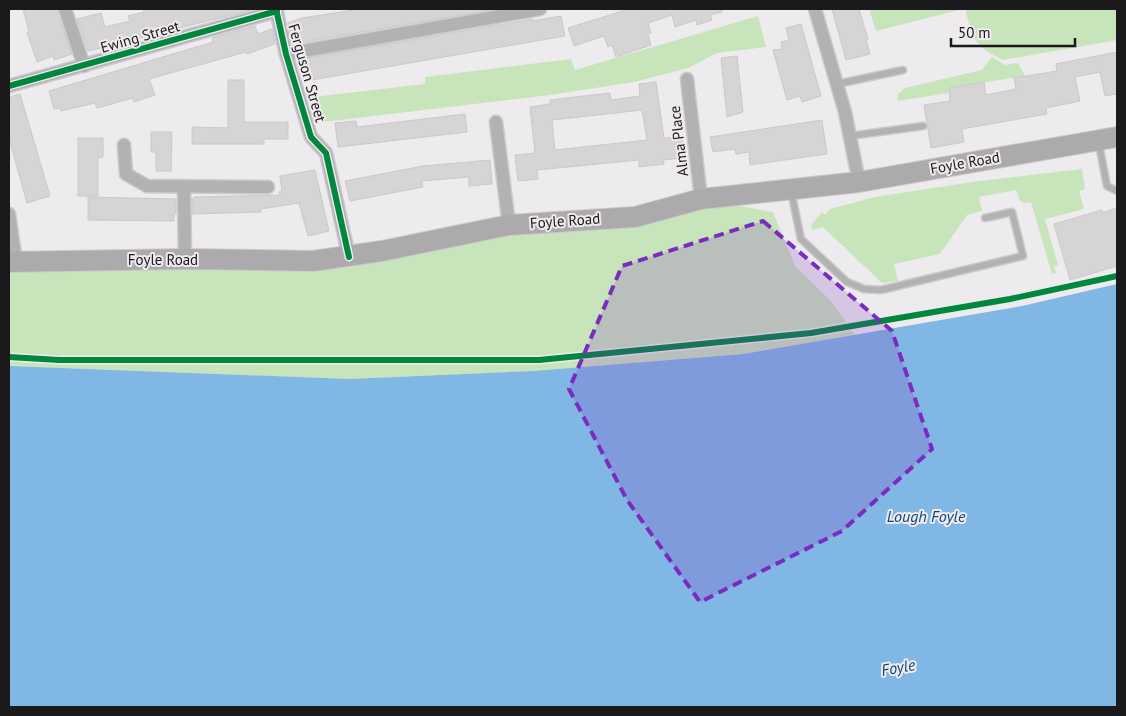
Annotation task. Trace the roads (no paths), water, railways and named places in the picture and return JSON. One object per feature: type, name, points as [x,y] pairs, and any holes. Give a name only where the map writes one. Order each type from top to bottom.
[{"type":"main road","name":"Foyle Road","points":[[12,262],[185,259],[313,261],[349,257],[509,225],[635,217],[701,199],[859,182],[1108,139]]},
{"type":"street","points":[[65,9],[84,66]]},
{"type":"street","points":[[286,54],[540,9]]},
{"type":"street","points":[[815,9],[837,84],[859,182]]},
{"type":"street","name":"Ewing Street","points":[[9,86],[276,10]]},
{"type":"street","name":"Ferguson Street","points":[[276,10],[286,54],[311,137],[326,153],[349,257]]},
{"type":"street","name":"Alma Place","points":[[687,79],[701,199]]},
{"type":"street","points":[[496,122],[509,225]]},
{"type":"street","points":[[124,145],[126,174],[147,186],[184,188],[268,187]]},
{"type":"street","points":[[184,188],[185,259]]},
{"type":"street","points":[[9,214],[12,262]]},
{"type":"lane","points":[[837,84],[904,70]]},
{"type":"lane","points":[[850,136],[923,126]]},
{"type":"lane","points":[[1108,139],[1107,186],[1117,191]]},
{"type":"lane","points":[[790,189],[800,239],[847,282],[864,289],[881,290],[1023,256],[1012,212],[985,218]]},
{"type":"water","name":"Lough Foyle","points":[[1117,284],[1117,707],[9,707],[9,366],[349,379],[533,371],[743,354],[1022,306]]},
{"type":"water label","name":"Foyle","points":[[898,667]]}]
